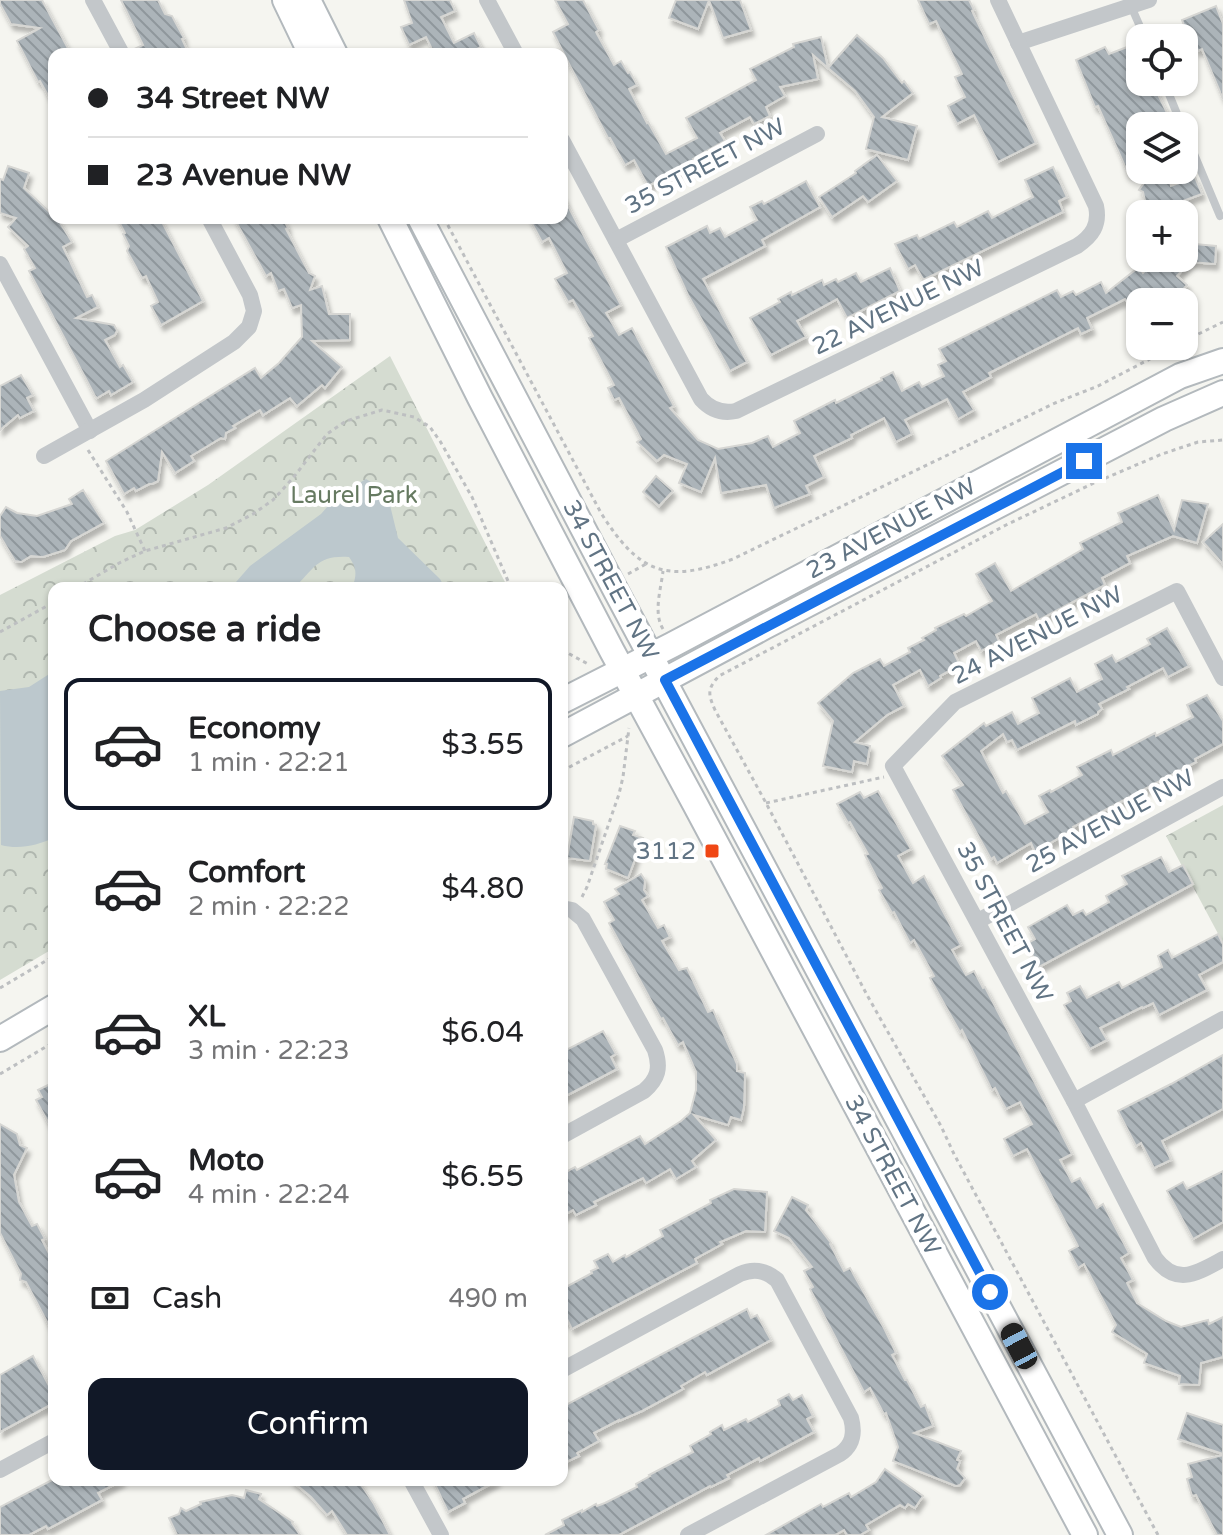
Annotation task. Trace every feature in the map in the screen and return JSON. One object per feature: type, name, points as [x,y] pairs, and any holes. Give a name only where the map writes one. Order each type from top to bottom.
[{"type":"main road","points":[[285,0],[308,48]]},
{"type":"main road","points":[[308,0],[332,48]]},
{"type":"main road","name":"34 STREET NW","points":[[393,224],[622,669],[1085,1535]]},
{"type":"main road","name":"34 STREET NW","points":[[423,224],[1120,1535]]},
{"type":"main road","name":"23 AVENUE NW","points":[[568,698],[1167,383],[1223,361]]},
{"type":"main road","name":"23 AVENUE NW","points":[[568,732],[1137,433],[1223,393]]},
{"type":"main road","points":[[0,1039],[48,1011]]},
{"type":"street","points":[[93,0],[119,48]]},
{"type":"street","points":[[487,0],[513,48]]},
{"type":"street","points":[[998,0],[1018,43],[1130,3],[1149,0]]},
{"type":"street","name":"22 AVENUE NW","points":[[719,412],[745,408],[1077,246],[1093,233],[1097,223],[1096,206],[1018,43]]},
{"type":"street","name":"35 STREET NW","points":[[616,240],[817,134]]},
{"type":"street","name":"35 STREET NW","points":[[568,151],[701,399],[719,412]]},
{"type":"street","points":[[44,456],[144,400],[242,336],[253,319],[253,305],[212,224]]},
{"type":"street","points":[[0,264],[85,434]]},
{"type":"street","name":"24 AVENUE NW","points":[[895,770],[955,702],[1177,591],[1223,678]]},
{"type":"street","name":"35 STREET NW","points":[[895,770],[1155,1258],[1175,1275],[1189,1275],[1223,1259]]},
{"type":"street","name":"25 AVENUE NW","points":[[978,921],[1223,787]]},
{"type":"street","points":[[568,910],[586,924],[658,1060],[658,1075],[644,1091],[568,1133]]},
{"type":"street","points":[[1074,1101],[1223,1019]]},
{"type":"street","points":[[568,1367],[749,1270],[771,1275],[782,1288],[851,1418],[852,1440],[840,1454],[688,1535]]},
{"type":"street","points":[[0,1470],[48,1444]]},
{"type":"street","points":[[414,1486],[441,1535]]},
{"type":"lane","points":[[1130,3],[1139,24]]},
{"type":"lane","points":[[1198,164],[1220,216]]},
{"type":"path","points":[[447,224],[601,513],[622,544],[646,564],[663,571],[677,573],[716,566],[733,559],[1148,360]]},
{"type":"path","points":[[1198,334],[1223,322]]},
{"type":"path","points":[[86,582],[145,551],[226,528],[253,514],[273,500],[327,434],[346,421],[382,410],[414,417],[430,427],[472,497],[508,582]]},
{"type":"path","points":[[85,434],[145,551]]},
{"type":"path","points":[[1158,1535],[711,702],[710,689],[719,676],[1006,525],[1162,454],[1198,442],[1223,440]]},
{"type":"path","points":[[628,574],[646,564]]},
{"type":"path","points":[[658,621],[663,571]]},
{"type":"path","points":[[0,632],[48,605]]},
{"type":"path","points":[[568,653],[588,664]]},
{"type":"path","points":[[568,908],[587,887],[619,794],[629,728]]},
{"type":"path","points":[[568,768],[628,736]]},
{"type":"path","points":[[766,803],[895,770]]},
{"type":"path","points":[[0,988],[48,960]]},
{"type":"path","points":[[0,1074],[48,1046]]},
{"type":"green space","name":"Laurel Park","points":[[390,356],[505,582],[48,582],[48,952],[0,980],[0,595],[115,536],[135,530],[208,485]]},
{"type":"green space","points":[[1223,805],[1223,943],[1166,836]]},
{"type":"shaded area","points":[[366,479],[381,488],[389,501],[398,538],[442,582],[353,582],[354,565],[349,557],[338,557],[317,564],[300,582],[236,582],[250,566],[321,514],[336,497]]},
{"type":"shaded area","points":[[48,675],[48,840],[15,847],[1,845],[0,691],[29,687]]},
{"type":"building","points":[[0,0],[42,0],[68,48],[48,48],[48,95],[17,41],[40,28],[11,24]]},
{"type":"building","points":[[121,0],[158,0],[165,14],[172,16],[186,48],[136,48],[143,45]]},
{"type":"building","points":[[404,0],[450,0],[455,11],[441,17],[454,43],[474,33],[481,47],[432,48],[426,37],[409,45],[401,27],[412,23]]},
{"type":"building","points":[[555,0],[583,0],[614,65],[621,61],[630,72],[637,85],[629,89],[666,154],[697,138],[686,118],[756,80],[750,69],[794,47],[793,44],[821,37],[828,68],[813,55],[818,79],[780,87],[785,96],[766,107],[770,116],[754,124],[750,117],[720,133],[725,141],[693,159],[695,162],[648,186],[634,160],[625,165],[608,138],[568,61],[568,48],[561,48],[553,32],[568,24]]},
{"type":"building","points":[[676,0],[709,0],[698,29],[669,18]]},
{"type":"building","points":[[709,0],[740,0],[751,30],[723,38]]},
{"type":"building","points":[[918,0],[969,0],[1036,143],[998,162],[974,115],[957,124],[948,106],[965,97],[955,77],[962,74],[936,21],[929,24]]},
{"type":"building","points":[[1216,6],[1223,24],[1223,99],[1202,49],[1198,51],[1198,24],[1183,24],[1182,20]]},
{"type":"building","points":[[857,35],[883,58],[913,93],[882,117],[917,126],[908,160],[866,149],[874,117],[855,91],[828,68]]},
{"type":"building","points":[[1105,47],[1109,54],[1126,47],[1126,96],[1159,96],[1167,112],[1126,112],[1126,169],[1098,106],[1095,107],[1076,60]]},
{"type":"building","points":[[877,155],[897,181],[868,202],[863,196],[832,217],[819,197]]},
{"type":"building","points":[[8,166],[29,173],[24,188],[48,211],[48,224],[61,224],[72,242],[63,247],[87,297],[92,295],[98,307],[76,318],[114,325],[117,330],[115,335],[105,340],[120,367],[123,365],[133,382],[111,395],[109,391],[97,398],[95,396],[29,271],[35,268],[24,249],[28,246],[8,227],[16,218],[0,213],[0,179],[3,180]]},
{"type":"building","points":[[1053,167],[1067,197],[1059,201],[1063,212],[925,279],[915,265],[908,269],[895,244],[917,235],[919,239],[954,222],[957,227],[988,211],[992,218],[1033,197],[1025,180]]},
{"type":"building","points":[[806,181],[820,207],[762,240],[765,246],[703,279],[747,362],[730,371],[688,295],[666,247],[707,226],[710,233],[720,228],[725,237],[757,220],[750,207],[762,201],[764,204]]},
{"type":"building","points":[[1143,184],[1198,184],[1202,194],[1186,200],[1145,200],[1143,192],[1139,190]]},
{"type":"building","points":[[568,206],[621,305],[606,313],[619,335],[632,328],[674,406],[670,408],[698,440],[718,449],[752,443],[768,436],[773,447],[800,433],[794,421],[835,400],[836,403],[893,372],[902,391],[919,382],[922,387],[944,376],[938,365],[946,361],[939,349],[1057,290],[1061,297],[1073,291],[1076,295],[1101,282],[1106,293],[1133,272],[1181,272],[1177,276],[1187,285],[1184,288],[1126,288],[1126,300],[1087,318],[1092,329],[1081,334],[1078,328],[989,373],[991,377],[963,392],[974,410],[958,419],[947,399],[905,420],[912,434],[896,442],[884,418],[851,435],[852,438],[814,456],[824,477],[806,486],[810,494],[774,508],[766,485],[721,493],[715,458],[701,492],[679,483],[687,464],[664,455],[657,461],[637,442],[641,439],[619,398],[614,400],[608,388],[614,385],[589,338],[593,336],[573,300],[568,302],[555,279],[567,273],[549,238],[542,242],[532,224],[568,224]]},
{"type":"building","points":[[120,224],[163,224],[203,301],[161,325],[151,306],[158,302],[146,276],[142,278],[127,251],[129,246]]},
{"type":"building","points":[[237,224],[286,224],[309,273],[315,276],[310,290],[322,286],[329,314],[350,314],[350,340],[312,341],[342,367],[325,388],[322,385],[297,406],[290,398],[263,415],[260,410],[233,426],[235,428],[226,433],[225,439],[221,438],[191,456],[194,461],[175,473],[162,452],[158,481],[124,494],[106,461],[255,368],[261,378],[302,337],[301,305],[292,308],[284,289],[278,291],[271,273],[266,276]]},
{"type":"building","points":[[1198,244],[1216,246],[1215,264],[1198,263]]},
{"type":"building","points":[[890,268],[900,291],[847,318],[837,299],[797,321],[806,337],[771,355],[750,318],[780,302],[778,299],[791,292],[792,295],[822,280],[824,285],[856,273],[861,282]]},
{"type":"building","points":[[21,375],[33,395],[27,398],[34,411],[20,418],[18,415],[0,430],[0,386]]},
{"type":"building","points":[[656,476],[673,491],[659,506],[643,492]]},
{"type":"building","points":[[83,490],[104,523],[71,541],[65,550],[15,561],[0,536],[0,516],[6,507],[17,513],[37,516],[72,504],[69,499]]},
{"type":"building","points":[[1158,495],[1174,530],[1182,500],[1208,504],[1197,543],[1173,536],[1127,556],[1130,563],[1102,578],[1105,585],[1039,620],[1036,614],[996,635],[999,641],[981,651],[976,641],[954,653],[960,665],[928,686],[920,670],[893,685],[904,706],[887,715],[855,742],[870,746],[867,764],[854,761],[852,772],[823,766],[833,721],[818,703],[853,673],[880,659],[884,666],[910,652],[908,648],[924,640],[922,638],[935,628],[964,614],[966,616],[992,601],[976,574],[995,563],[1011,591],[1083,549],[1080,543],[1122,522],[1118,513]]},
{"type":"building","points":[[1223,524],[1223,564],[1203,542]]},
{"type":"building","points":[[1167,628],[1189,666],[1168,677],[1163,668],[1099,704],[1102,709],[1098,714],[1076,725],[1075,721],[1017,750],[1012,740],[1007,742],[1003,734],[981,751],[1003,793],[1006,791],[1025,824],[1048,812],[1039,796],[1082,775],[1077,767],[1111,750],[1113,755],[1193,717],[1187,705],[1207,695],[1223,721],[1223,744],[1195,759],[1196,762],[1073,827],[1035,852],[1031,843],[997,863],[994,857],[991,859],[953,790],[963,785],[942,756],[984,723],[986,726],[1012,712],[1018,724],[1039,713],[1032,698],[1070,678],[1077,692],[1102,679],[1095,664],[1112,655],[1116,662],[1150,644],[1147,639]]},
{"type":"building","points":[[878,791],[911,849],[898,856],[913,883],[924,876],[961,945],[952,950],[966,975],[974,971],[985,987],[1072,1154],[1060,1160],[1072,1182],[1080,1178],[1097,1208],[1103,1204],[1129,1253],[1121,1258],[1133,1280],[1127,1283],[1137,1303],[1181,1327],[1208,1320],[1209,1324],[1223,1317],[1223,1357],[1201,1363],[1199,1385],[1179,1384],[1180,1376],[1144,1363],[1147,1354],[1112,1332],[1116,1325],[1084,1264],[1078,1268],[1069,1251],[1078,1246],[1027,1149],[1013,1156],[1004,1139],[1032,1124],[1020,1102],[1006,1109],[995,1088],[992,1090],[962,1030],[960,1032],[930,978],[934,976],[914,940],[910,943],[879,890],[882,888],[865,855],[868,854],[837,804],[860,792],[864,798]]},
{"type":"building","points":[[574,817],[593,821],[596,825],[590,861],[568,858]]},
{"type":"building","points":[[620,826],[635,831],[633,835],[643,838],[628,878],[606,869],[605,864]]},
{"type":"building","points":[[1161,857],[1169,872],[1183,865],[1193,884],[1039,967],[1026,944],[1035,939],[1028,927],[1067,905],[1073,915],[1083,910],[1086,915],[1109,902],[1106,896],[1127,884],[1122,876]]},
{"type":"building","points":[[641,874],[645,880],[644,890],[648,896],[642,900],[658,928],[664,925],[670,937],[662,941],[679,970],[687,968],[708,1012],[713,1010],[737,1064],[737,1071],[745,1073],[744,1107],[741,1120],[731,1117],[728,1125],[694,1115],[716,1140],[692,1161],[696,1167],[676,1179],[670,1169],[646,1183],[643,1178],[594,1202],[596,1205],[576,1215],[573,1210],[568,1213],[568,1171],[575,1167],[577,1170],[640,1136],[645,1144],[690,1113],[696,1090],[696,1072],[683,1042],[678,1045],[661,1019],[609,923],[614,920],[604,902],[619,894],[615,889]]},
{"type":"building","points":[[1218,934],[1223,944],[1223,962],[1199,975],[1207,990],[1159,1015],[1153,1003],[1100,1028],[1107,1040],[1090,1049],[1064,1005],[1071,1001],[1067,993],[1080,986],[1087,998],[1119,982],[1122,988],[1162,967],[1158,956],[1168,950],[1172,958]]},
{"type":"building","points":[[603,1031],[616,1054],[611,1057],[617,1069],[568,1095],[568,1049]]},
{"type":"building","points":[[1223,1055],[1223,1109],[1162,1141],[1171,1160],[1154,1168],[1141,1143],[1136,1146],[1118,1111]]},
{"type":"building","points":[[48,1085],[48,1122],[36,1100],[42,1097],[38,1090]]},
{"type":"building","points":[[0,1124],[17,1134],[20,1145],[27,1148],[14,1175],[19,1202],[32,1226],[37,1224],[48,1252],[48,1324],[26,1282],[20,1280],[21,1274],[0,1233]]},
{"type":"building","points":[[1223,1171],[1223,1222],[1193,1239],[1167,1191],[1183,1182],[1187,1189]]},
{"type":"building","points":[[734,1189],[767,1192],[765,1232],[746,1231],[720,1242],[722,1244],[695,1259],[697,1263],[572,1329],[568,1321],[568,1286],[598,1268],[594,1261],[608,1254],[613,1262],[626,1257],[663,1236],[660,1230],[711,1203],[710,1200]]},
{"type":"building","points":[[792,1197],[808,1205],[806,1210],[831,1243],[844,1271],[850,1268],[885,1330],[896,1353],[892,1355],[905,1380],[921,1407],[925,1405],[933,1426],[914,1433],[961,1451],[957,1469],[965,1478],[960,1485],[893,1461],[898,1447],[886,1413],[870,1388],[864,1392],[810,1289],[813,1287],[804,1271],[812,1267],[789,1238],[774,1231]]},
{"type":"building","points":[[747,1309],[751,1318],[757,1315],[771,1340],[707,1375],[705,1372],[681,1386],[683,1389],[642,1411],[594,1433],[599,1441],[568,1461],[568,1404]]},
{"type":"building","points":[[33,1356],[48,1384],[48,1406],[0,1432],[0,1375]]},
{"type":"building","points":[[789,1394],[793,1400],[802,1395],[813,1416],[807,1419],[814,1432],[760,1461],[759,1458],[727,1475],[729,1478],[619,1535],[545,1535],[564,1525],[562,1520],[637,1487],[636,1484],[649,1475],[693,1452],[690,1446],[722,1425],[724,1430],[746,1419],[748,1422],[780,1405],[778,1400]]},
{"type":"building","points":[[1187,1413],[1223,1425],[1223,1454],[1178,1439]]},
{"type":"building","points":[[1223,1455],[1223,1535],[1217,1535],[1196,1495],[1192,1496],[1187,1479],[1192,1477],[1188,1464]]},
{"type":"building","points":[[885,1469],[923,1496],[915,1508],[908,1504],[905,1508],[900,1505],[866,1525],[869,1530],[860,1535],[847,1535],[844,1530],[835,1535],[766,1535],[821,1504],[823,1507],[849,1493],[851,1497],[876,1482]]},
{"type":"building","points":[[48,1482],[48,1486],[111,1486],[98,1493],[102,1500],[48,1529],[46,1526],[29,1535],[0,1535],[0,1507]]},
{"type":"building","points":[[298,1486],[362,1486],[390,1535],[347,1535],[332,1511],[327,1515]]},
{"type":"building","points":[[436,1486],[487,1486],[463,1499],[465,1503],[448,1512]]},
{"type":"building","points":[[246,1490],[261,1494],[259,1499],[293,1522],[300,1535],[177,1535],[169,1518],[179,1514],[181,1508],[186,1511],[200,1502],[232,1495],[244,1498]]},
{"type":"place","name":"3112","points":[[712,851]]},
{"type":"route","points":[[990,1292],[665,680],[1084,461]]}]
